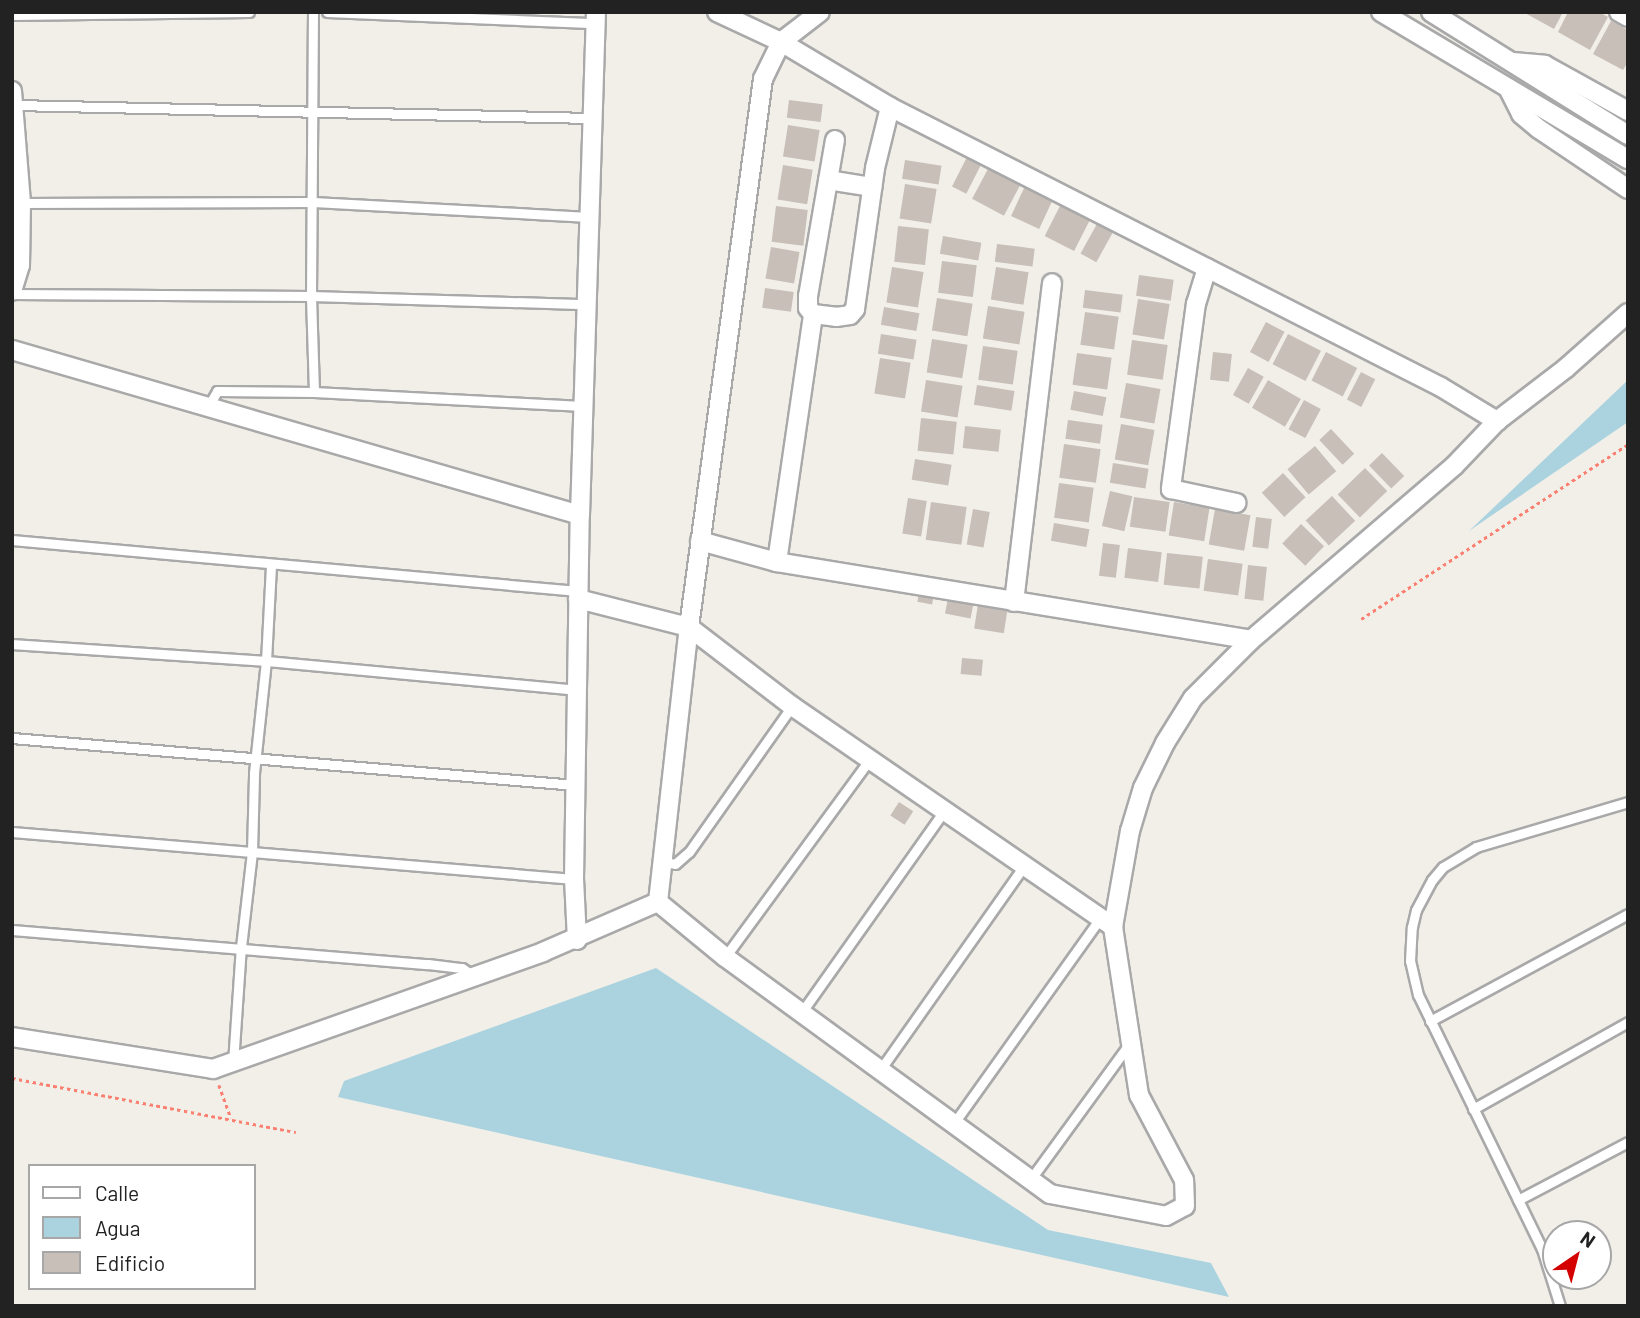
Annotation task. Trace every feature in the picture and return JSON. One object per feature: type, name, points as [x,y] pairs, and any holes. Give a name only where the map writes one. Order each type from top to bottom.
[{"type":"street","points":[[717,12],[781,42],[890,107],[1441,387],[1497,421]]},
{"type":"street","points":[[658,902],[689,627],[763,79],[781,42],[820,12]]},
{"type":"street","points":[[1381,12],[1628,159]]},
{"type":"street","points":[[1431,12],[1628,135]]},
{"type":"street","points":[[1619,12],[1628,17]]},
{"type":"street","points":[[577,940],[573,879],[576,691],[595,18]]},
{"type":"street","points":[[1510,61],[1545,65],[1628,111]]},
{"type":"street","points":[[1509,90],[1521,114],[1539,129],[1628,188]]},
{"type":"street","points":[[12,293],[20,264],[21,203],[13,98]]},
{"type":"street","points":[[835,140],[807,296],[808,308],[813,313],[836,317],[850,315],[855,309],[872,187],[890,107]]},
{"type":"street","points":[[828,180],[872,187]]},
{"type":"street","points":[[1207,268],[1196,303],[1171,489],[1237,503]]},
{"type":"street","points":[[1014,602],[1052,284]]},
{"type":"street","points":[[777,562],[813,313]]},
{"type":"street","points":[[658,902],[725,957],[1050,1194],[1166,1216],[1185,1206],[1184,1180],[1139,1095],[1131,1041],[1106,922],[1143,788],[1165,743],[1194,698],[1251,640],[1454,466],[1497,421],[1566,368],[1628,313]]},
{"type":"street","points":[[12,351],[209,405],[580,515]]},
{"type":"street","points":[[700,541],[777,562],[1251,640]]},
{"type":"street","points":[[578,595],[689,627],[793,706],[1106,922]]},
{"type":"street","points":[[12,1037],[213,1069],[577,940],[658,902]]},
{"type":"lane","points":[[12,15],[249,12]]},
{"type":"lane","points":[[313,12],[311,296],[314,392]]},
{"type":"lane","points":[[327,12],[595,18]]},
{"type":"lane","points":[[13,98],[592,118]]},
{"type":"lane","points":[[21,203],[313,202],[589,217]]},
{"type":"lane","points":[[12,293],[311,296],[586,304]]},
{"type":"lane","points":[[209,405],[217,391],[314,392],[583,406]]},
{"type":"lane","points":[[12,540],[578,595]]},
{"type":"lane","points":[[233,1063],[241,947],[252,852],[254,773],[258,757],[266,661],[271,564]]},
{"type":"lane","points":[[12,644],[266,661],[576,691]]},
{"type":"lane","points":[[664,862],[675,864],[689,852],[793,706]]},
{"type":"lane","points":[[12,738],[575,785]]},
{"type":"lane","points":[[725,957],[870,759]]},
{"type":"lane","points":[[1560,1306],[1542,1249],[1412,979],[1409,944],[1416,910],[1432,880],[1443,867],[1476,847],[1627,804]]},
{"type":"lane","points":[[801,1013],[944,811]]},
{"type":"lane","points":[[12,832],[573,879]]},
{"type":"lane","points":[[880,1070],[1024,866]]},
{"type":"lane","points":[[1430,1021],[1628,914]]},
{"type":"lane","points":[[954,1124],[1106,922]]},
{"type":"lane","points":[[12,930],[241,947],[462,968],[475,977]]},
{"type":"lane","points":[[1473,1109],[1628,1022]]},
{"type":"lane","points":[[1030,1180],[1131,1041]]},
{"type":"lane","points":[[1518,1200],[1628,1142]]},
{"type":"path","points":[[1361,619],[1628,444]]},
{"type":"path","points":[[213,1069],[232,1120]]},
{"type":"path","points":[[12,1078],[296,1132]]},
{"type":"water","points":[[1628,380],[1628,422],[1469,531]]},
{"type":"water","points":[[656,968],[1048,1230],[1211,1263],[1229,1297],[338,1097],[344,1081]]},
{"type":"building","points":[[1523,12],[1563,12],[1554,29]]},
{"type":"building","points":[[1568,12],[1599,12],[1608,17],[1590,50],[1558,32]]},
{"type":"building","points":[[1611,21],[1628,30],[1628,62],[1623,70],[1593,54]]},
{"type":"building","points":[[789,100],[823,104],[821,122],[787,118]]},
{"type":"building","points":[[788,125],[820,130],[815,162],[783,157]]},
{"type":"building","points":[[967,157],[981,164],[966,194],[952,186]]},
{"type":"building","points":[[905,160],[942,166],[939,185],[902,179]]},
{"type":"building","points":[[783,165],[813,170],[807,204],[778,200]]},
{"type":"building","points":[[989,167],[1021,184],[1004,216],[972,199]]},
{"type":"building","points":[[905,184],[937,189],[931,224],[900,219]]},
{"type":"building","points":[[1025,186],[1053,199],[1039,229],[1011,216]]},
{"type":"building","points":[[1061,204],[1090,219],[1074,251],[1045,236]]},
{"type":"building","points":[[776,206],[808,210],[803,246],[772,242]]},
{"type":"building","points":[[1098,222],[1114,231],[1096,262],[1081,253]]},
{"type":"building","points":[[898,226],[929,229],[925,265],[894,262]]},
{"type":"building","points":[[943,236],[981,243],[978,260],[940,254]]},
{"type":"building","points":[[997,244],[1035,249],[1033,266],[995,262]]},
{"type":"building","points":[[771,247],[800,252],[794,284],[765,279]]},
{"type":"building","points":[[942,261],[977,265],[973,297],[938,293]]},
{"type":"building","points":[[892,267],[924,272],[918,308],[886,303]]},
{"type":"building","points":[[996,267],[1029,272],[1023,305],[991,300]]},
{"type":"building","points":[[1139,275],[1174,280],[1171,301],[1136,296]]},
{"type":"building","points":[[765,288],[794,292],[791,312],[762,308]]},
{"type":"building","points":[[1085,290],[1123,295],[1121,312],[1083,308]]},
{"type":"building","points":[[937,298],[973,304],[967,336],[932,331]]},
{"type":"building","points":[[1138,299],[1170,304],[1164,340],[1132,335]]},
{"type":"building","points":[[988,306],[1025,312],[1019,344],[983,339]]},
{"type":"building","points":[[884,307],[919,313],[916,331],[881,325]]},
{"type":"building","points":[[1085,312],[1119,317],[1114,349],[1080,345]]},
{"type":"building","points":[[1266,322],[1285,332],[1269,362],[1250,352]]},
{"type":"building","points":[[881,334],[917,340],[913,359],[878,354]]},
{"type":"building","points":[[1288,334],[1321,351],[1306,381],[1273,364]]},
{"type":"building","points":[[932,339],[968,345],[962,378],[927,373]]},
{"type":"building","points":[[1132,340],[1168,345],[1163,380],[1127,375]]},
{"type":"building","points":[[983,346],[1018,351],[1013,385],[978,380]]},
{"type":"building","points":[[1213,352],[1232,354],[1229,382],[1210,380]]},
{"type":"building","points":[[1326,352],[1357,368],[1343,396],[1311,381]]},
{"type":"building","points":[[1077,353],[1112,358],[1107,390],[1073,385]]},
{"type":"building","points":[[880,358],[911,363],[905,398],[874,394]]},
{"type":"building","points":[[1248,368],[1264,377],[1249,404],[1233,395]]},
{"type":"building","points":[[1361,372],[1375,379],[1361,407],[1347,400]]},
{"type":"building","points":[[926,380],[963,386],[958,417],[921,412]]},
{"type":"building","points":[[1268,380],[1301,399],[1285,427],[1252,408]]},
{"type":"building","points":[[1126,383],[1160,389],[1154,424],[1120,417]]},
{"type":"building","points":[[977,385],[1015,391],[1011,411],[974,405]]},
{"type":"building","points":[[1074,391],[1106,397],[1103,416],[1070,410]]},
{"type":"building","points":[[1304,400],[1321,409],[1305,438],[1289,429]]},
{"type":"building","points":[[921,418],[957,422],[953,455],[918,451]]},
{"type":"building","points":[[1068,420],[1103,425],[1100,444],[1065,439]]},
{"type":"building","points":[[1121,424],[1154,430],[1148,465],[1115,459]]},
{"type":"building","points":[[965,426],[1001,430],[999,452],[963,448]]},
{"type":"building","points":[[1331,429],[1354,454],[1342,465],[1319,440]]},
{"type":"building","points":[[1064,444],[1101,449],[1096,483],[1059,478]]},
{"type":"building","points":[[1315,446],[1336,471],[1309,494],[1287,469]]},
{"type":"building","points":[[1382,453],[1404,476],[1391,489],[1369,466]]},
{"type":"building","points":[[915,459],[952,465],[948,486],[912,480]]},
{"type":"building","points":[[1113,463],[1149,469],[1145,488],[1110,483]]},
{"type":"building","points":[[1365,468],[1387,491],[1360,517],[1338,494]]},
{"type":"building","points":[[1283,473],[1306,497],[1284,517],[1262,493]]},
{"type":"building","points":[[1059,483],[1094,488],[1089,523],[1054,518]]},
{"type":"building","points":[[1110,491],[1132,496],[1124,531],[1102,526]]},
{"type":"building","points":[[1332,496],[1355,521],[1329,545],[1306,521]]},
{"type":"building","points":[[1134,497],[1170,502],[1165,532],[1130,527]]},
{"type":"building","points":[[908,498],[927,501],[921,537],[902,534]]},
{"type":"building","points":[[931,502],[967,507],[961,545],[926,540]]},
{"type":"building","points":[[1174,502],[1210,508],[1204,541],[1169,536]]},
{"type":"building","points":[[973,509],[990,512],[983,547],[967,544]]},
{"type":"building","points":[[1215,509],[1250,515],[1244,551],[1209,544]]},
{"type":"building","points":[[1256,517],[1272,519],[1268,549],[1252,547]]},
{"type":"building","points":[[1054,523],[1089,529],[1086,547],[1051,541]]},
{"type":"building","points":[[1301,524],[1324,546],[1305,566],[1282,543]]},
{"type":"building","points":[[1103,543],[1120,545],[1116,578],[1099,576]]},
{"type":"building","points":[[1128,548],[1162,552],[1158,582],[1124,578]]},
{"type":"building","points":[[1167,553],[1203,557],[1199,589],[1164,585]]},
{"type":"building","points":[[1208,559],[1243,564],[1238,596],[1204,591]]},
{"type":"building","points":[[1248,565],[1267,567],[1263,601],[1244,599]]},
{"type":"building","points":[[920,588],[935,591],[932,605],[917,602]]},
{"type":"building","points":[[949,593],[975,598],[971,619],[945,614]]},
{"type":"building","points":[[979,598],[1009,603],[1004,633],[974,629]]},
{"type":"building","points":[[962,658],[983,660],[982,676],[961,674]]},
{"type":"building","points":[[899,802],[913,811],[905,825],[890,815]]}]
